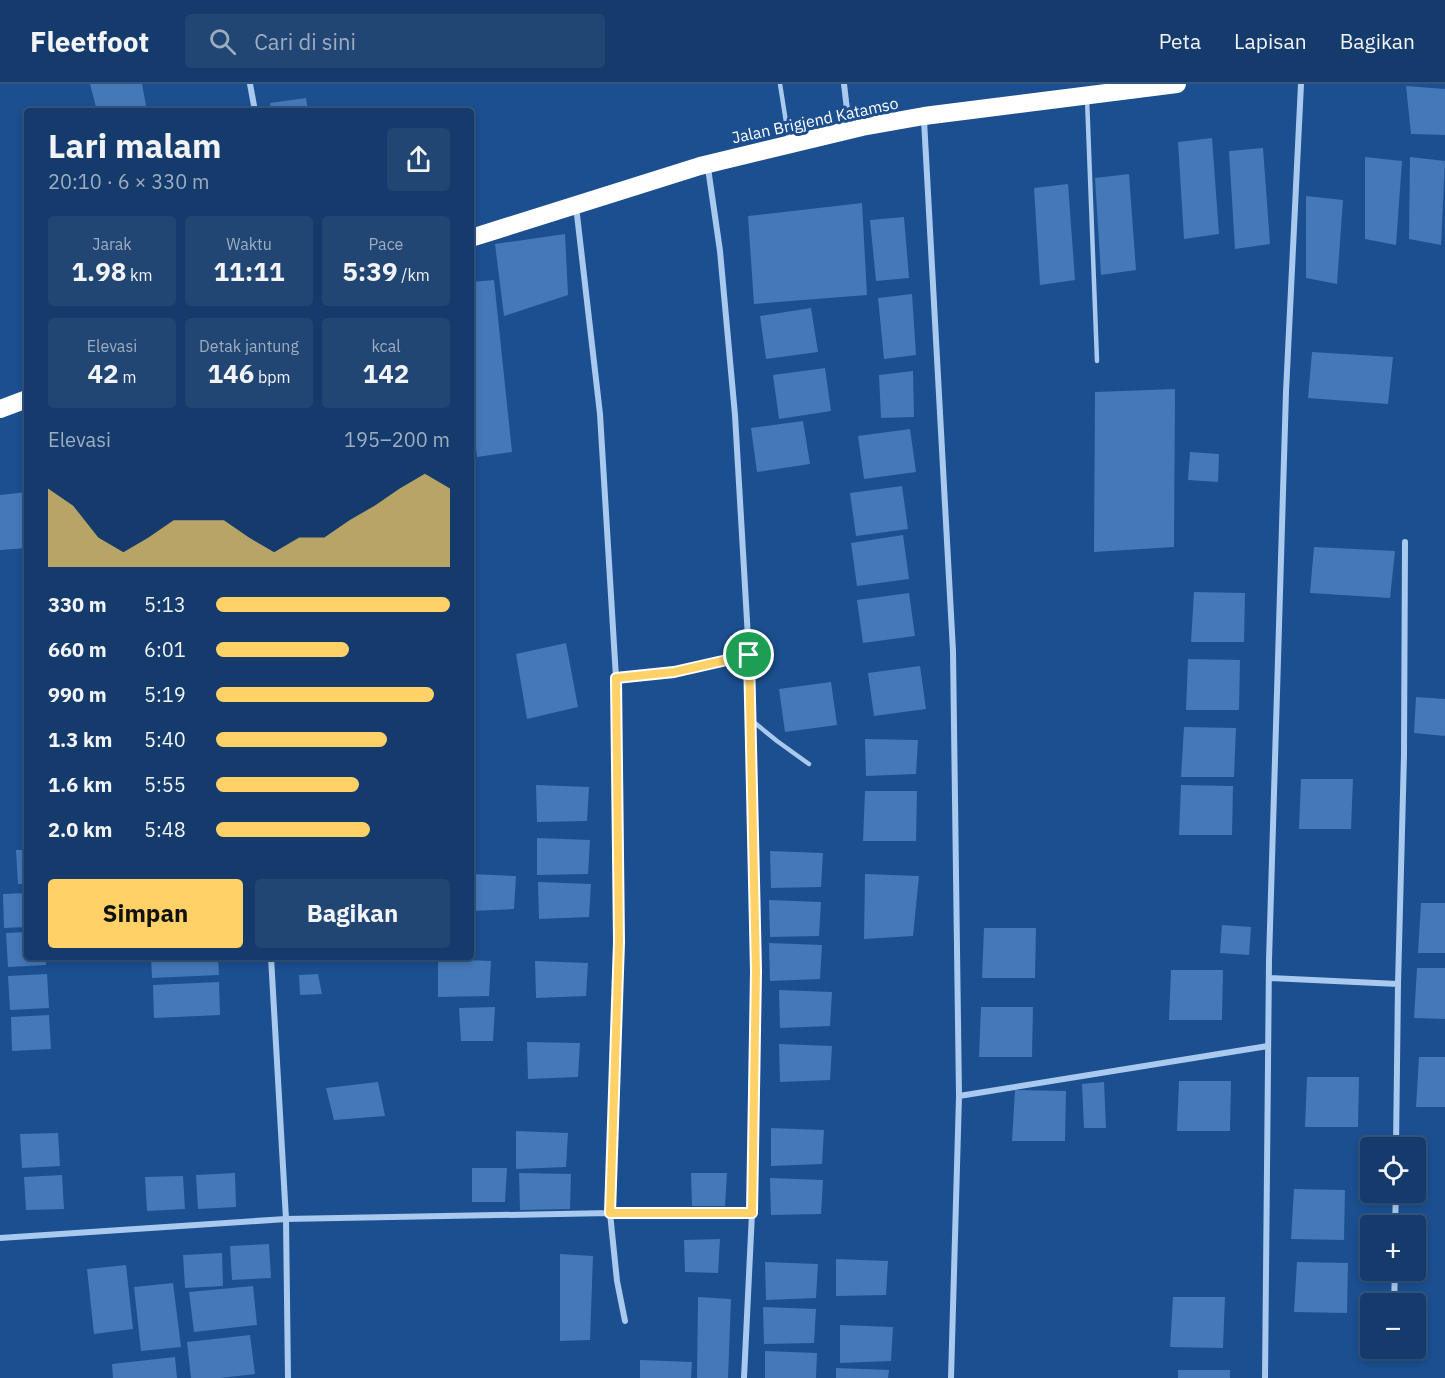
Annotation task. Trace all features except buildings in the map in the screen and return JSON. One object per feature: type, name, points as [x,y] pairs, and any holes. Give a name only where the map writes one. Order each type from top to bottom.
[{"type":"highway","name":"Jalan Brigjend Katamso","points":[[474,237],[708,164],[849,130],[924,116],[1177,84]]},
{"type":"highway","points":[[0,409],[24,400]]},
{"type":"street","points":[[250,84],[254,108]]},
{"type":"street","points":[[844,84],[849,130]]},
{"type":"street","points":[[1265,1378],[1269,978],[1286,404],[1301,84]]},
{"type":"street","points":[[924,116],[953,651],[959,1096],[951,1378]]},
{"type":"street","points":[[708,164],[720,251],[735,415],[749,655],[756,971],[752,1213],[744,1378]]},
{"type":"street","points":[[576,206],[600,414],[616,678],[619,942],[610,1213],[617,1281],[626,1321]]},
{"type":"street","points":[[1396,1137],[1404,755],[1404,542]]},
{"type":"street","points":[[616,678],[674,672],[749,655]]},
{"type":"street","points":[[272,960],[286,1219],[288,1378]]},
{"type":"street","points":[[1269,978],[1398,984]]},
{"type":"street","points":[[959,1096],[1268,1046]]},
{"type":"street","points":[[0,1238],[286,1219],[610,1213],[752,1213]]},
{"type":"lane","points":[[780,84],[789,144]]},
{"type":"lane","points":[[1087,95],[1097,362]]},
{"type":"lane","points":[[750,719],[809,764]]},
{"type":"route","points":[[749,655],[756,971],[752,1213],[610,1213],[619,942],[616,678],[674,672],[749,655]]}]
